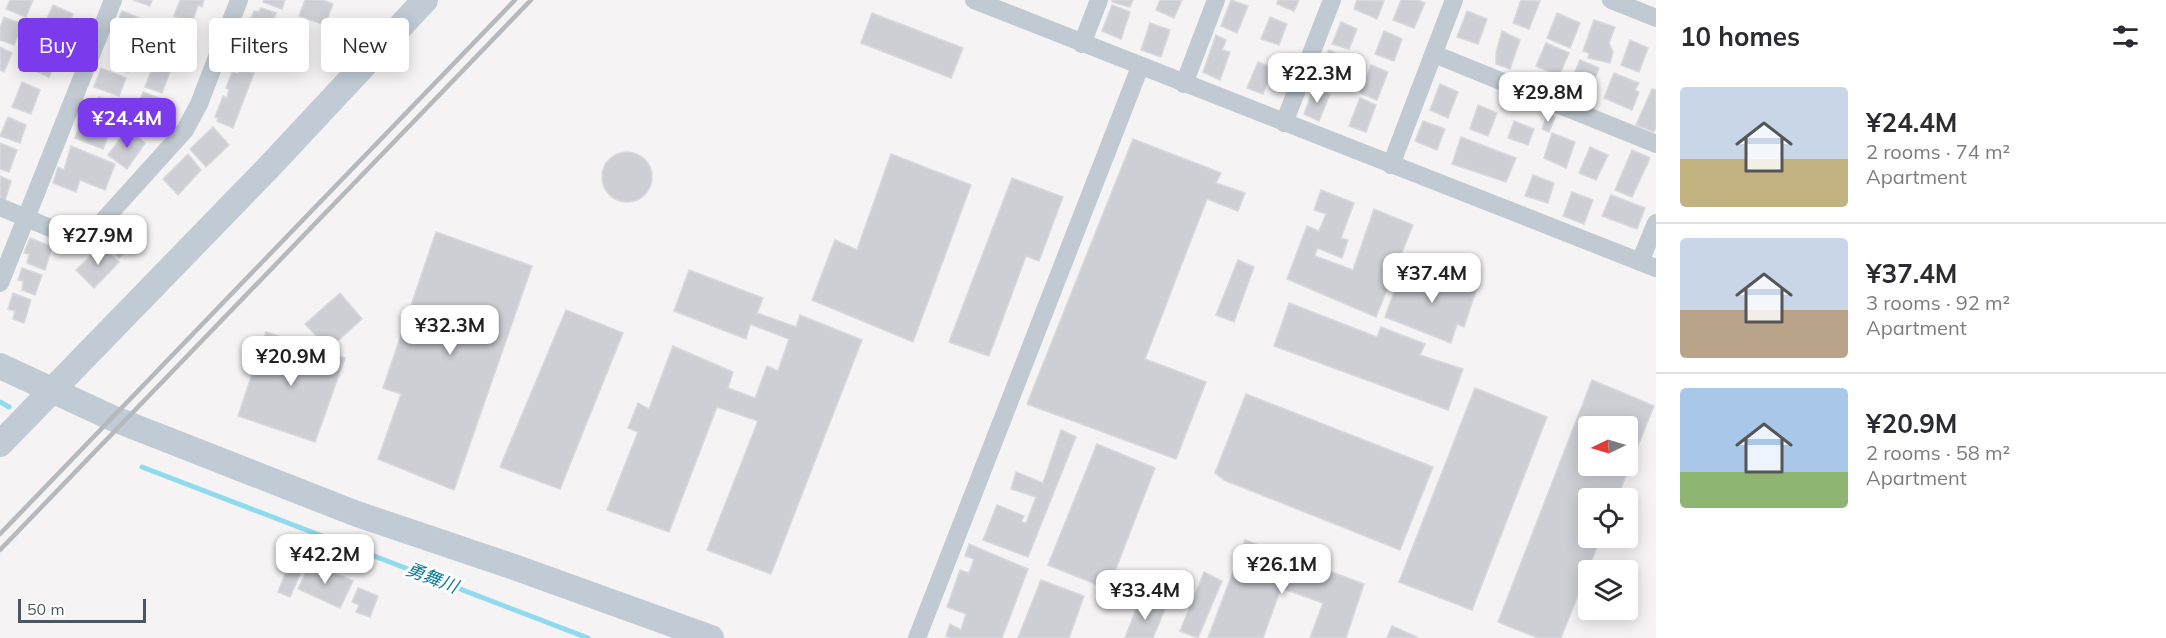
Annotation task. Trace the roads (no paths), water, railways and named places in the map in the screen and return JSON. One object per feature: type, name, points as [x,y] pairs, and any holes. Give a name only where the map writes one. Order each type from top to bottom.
[{"type":"street","points":[[0,283],[113,0]]},
{"type":"street","points":[[0,207],[84,242],[185,130],[199,104],[238,0]]},
{"type":"street","points":[[1082,44],[1099,0]]},
{"type":"street","points":[[1184,84],[1216,0]]},
{"type":"street","points":[[1284,123],[1332,0]]},
{"type":"street","points":[[1391,165],[1454,0]]},
{"type":"street","points":[[1611,0],[1656,18]]},
{"type":"street","points":[[980,1],[1140,67],[1648,265],[1656,223]]},
{"type":"street","points":[[0,444],[268,168],[416,3]]},
{"type":"street","points":[[1434,54],[1656,144]]},
{"type":"street","points":[[917,638],[1140,67]]},
{"type":"street","points":[[0,366],[112,418],[357,514],[514,567],[711,638]]},
{"type":"waterway","name":"勇舞川","points":[[0,402],[9,407]]},
{"type":"waterway","name":"勇舞川","points":[[142,467],[588,638]]},
{"type":"railway","points":[[0,534],[515,0]]},
{"type":"railway","points":[[0,550],[531,0]]}]
